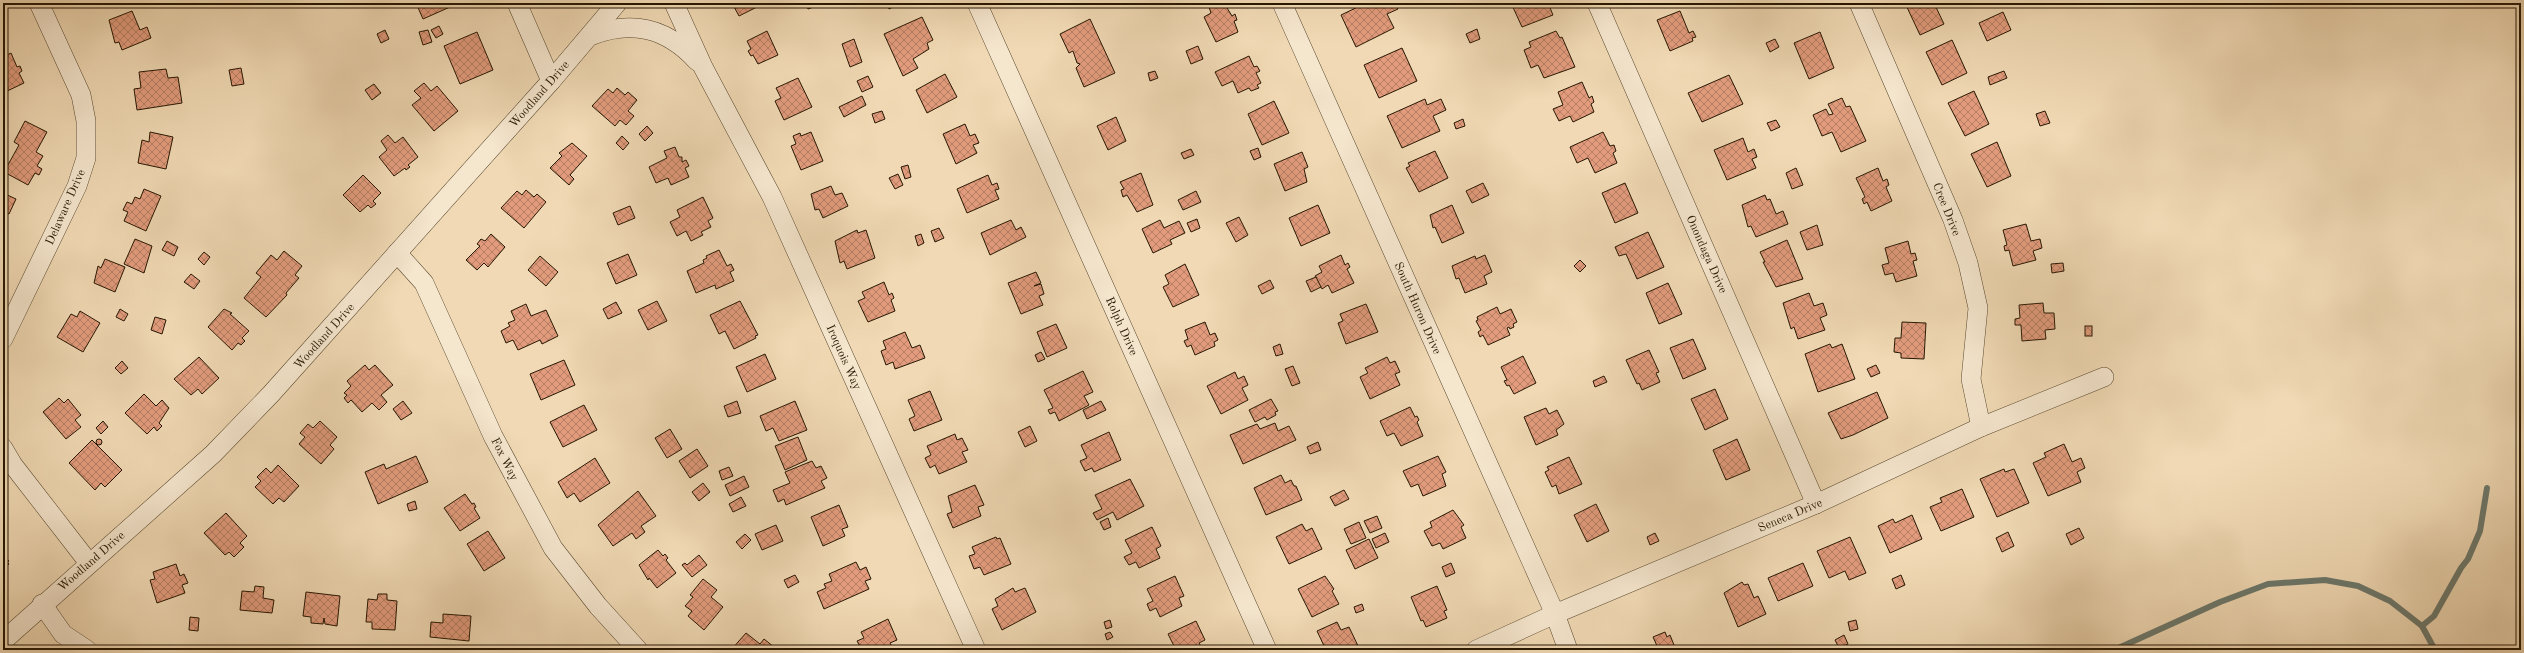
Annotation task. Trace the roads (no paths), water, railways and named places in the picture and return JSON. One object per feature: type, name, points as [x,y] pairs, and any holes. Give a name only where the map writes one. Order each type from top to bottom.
[{"type":"street","name":"Delaware Drive","points":[[3,339],[77,186],[86,158],[86,121],[81,95],[39,3]]},
{"type":"street","points":[[517,3],[551,81]]},
{"type":"street","name":"Woodland Drive","points":[[3,641],[42,604],[213,454],[271,394],[551,81],[617,3]]},
{"type":"street","name":"Iroquois Way","points":[[674,3],[703,68],[772,197],[976,650]]},
{"type":"street","name":"Rolph Drive","points":[[977,3],[1267,650]]},
{"type":"street","name":"South Huron Drive","points":[[1282,3],[1555,614],[1568,650]]},
{"type":"street","name":"Onondaga Drive","points":[[1597,3],[1816,504]]},
{"type":"street","name":"Cree Drive","points":[[1859,3],[1953,220],[1968,263],[1978,308],[1971,379],[1981,427]]},
{"type":"street","name":"Iroquois Way","points":[[590,36],[609,29],[648,28],[688,50],[703,68]]},
{"type":"street","name":"Fox Way","points":[[397,253],[424,283],[493,436],[553,548],[598,606],[638,650]]},
{"type":"street","name":"Seneca Drive","points":[[1476,650],[1555,614],[1816,504],[1981,427],[2104,377]]},
{"type":"street","points":[[3,448],[13,465],[89,563]]},
{"type":"street","points":[[42,604],[63,634],[87,650]]},
{"type":"waterway","points":[[2422,626],[2434,616],[2461,568],[2468,559],[2480,531],[2487,488]]},
{"type":"waterway","points":[[2114,650],[2220,602],[2268,584],[2325,580],[2358,586],[2390,601],[2422,626],[2435,650]]}]
